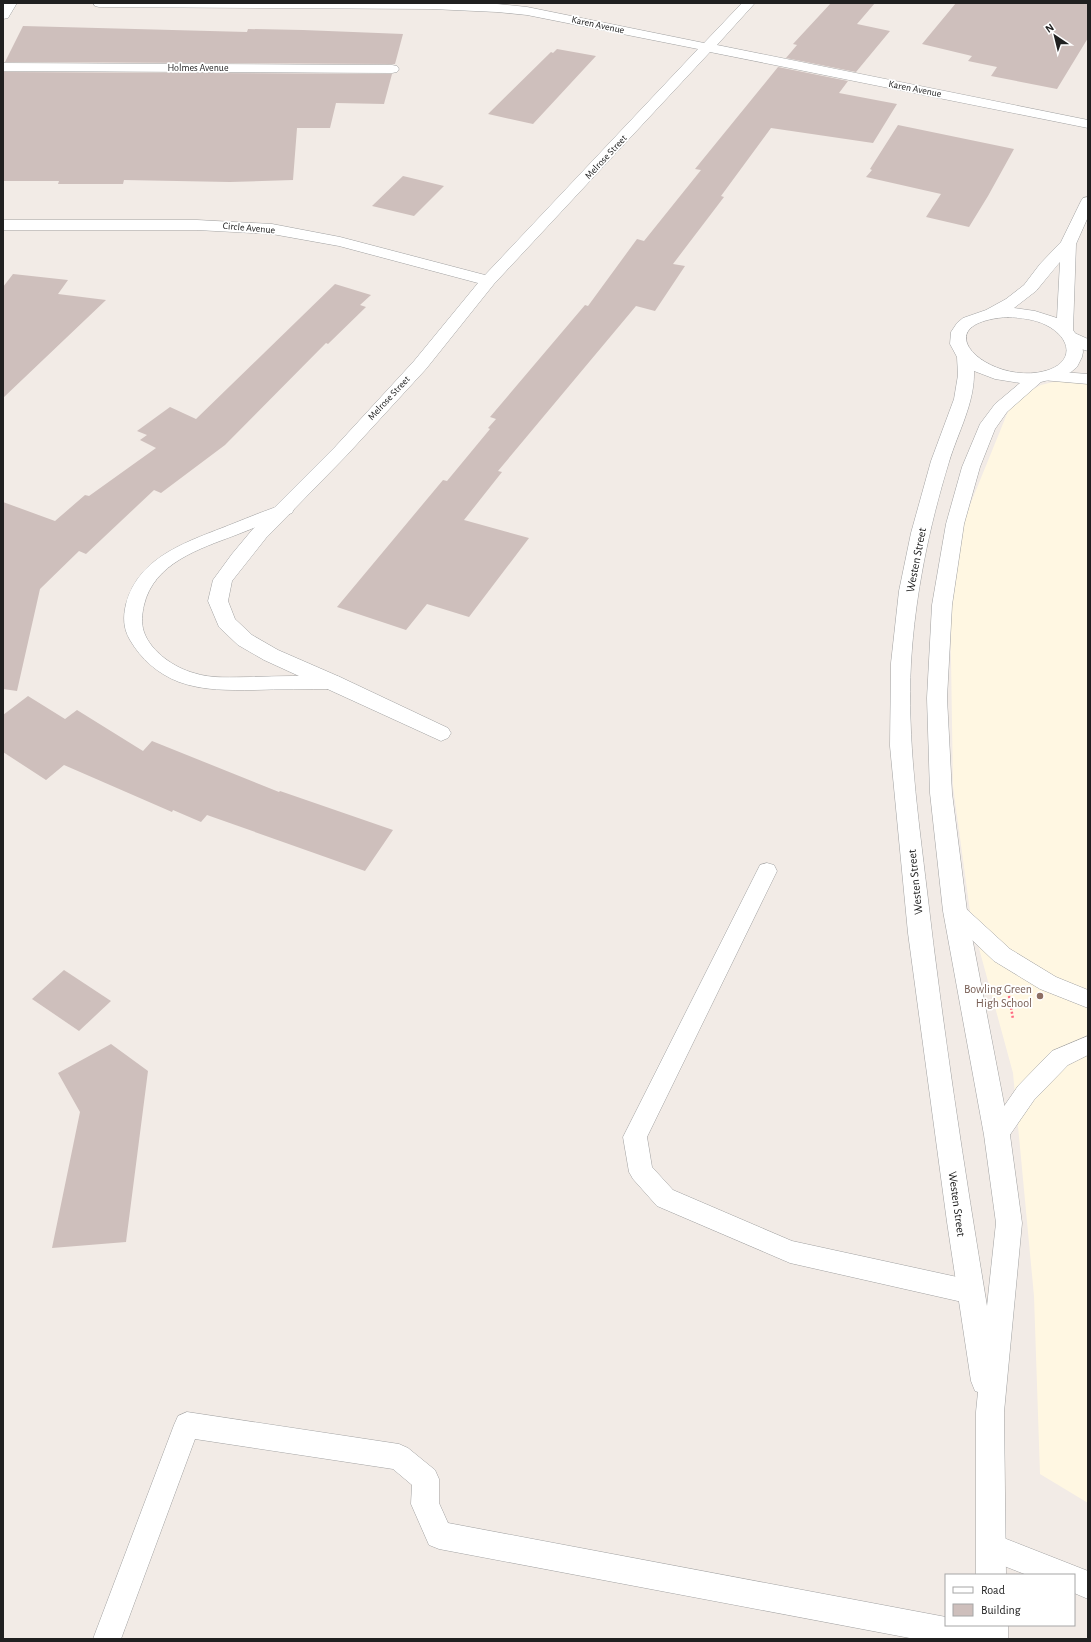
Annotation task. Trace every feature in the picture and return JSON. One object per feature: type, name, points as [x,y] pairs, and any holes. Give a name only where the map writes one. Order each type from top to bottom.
[{"type":"street","points":[[3,15],[11,3]]},
{"type":"street","name":"Karen Avenue","points":[[99,3],[398,4],[497,8],[527,11],[1088,124]]},
{"type":"street","name":"Melrose Street","points":[[441,733],[333,682],[271,655],[245,640],[226,622],[218,601],[223,580],[259,534],[286,509],[420,365],[488,282],[749,3]]},
{"type":"street","name":"Holmes Avenue","points":[[3,67],[392,69]]},
{"type":"street","points":[[992,313],[1012,302],[1030,288],[1046,267],[1068,244],[1088,201]]},
{"type":"street","name":"Circle Avenue","points":[[3,225],[197,225],[266,228],[340,242],[488,282]]},
{"type":"street","points":[[1042,377],[1061,371],[1071,364],[1075,355],[1075,346],[1067,334],[1068,244]]},
{"type":"street","points":[[1088,346],[1067,334],[1054,324],[1040,318],[1013,312],[992,313],[976,317],[964,325],[958,334],[958,345],[965,356],[978,366],[995,374],[1016,378],[1088,378]]},
{"type":"street","name":"Westen Street","points":[[965,356],[966,375],[963,399],[940,462],[922,526],[909,591],[901,663],[902,746],[906,805],[920,933],[957,1207],[990,1412]]},
{"type":"street","name":"Westen Street","points":[[992,1574],[990,1412],[1009,1223],[997,1135],[955,911],[941,792],[938,698],[944,598],[955,524],[971,466],[986,428],[1001,408],[1042,377]]},
{"type":"street","points":[[991,1639],[992,1626]]},
{"type":"lane","points":[[286,509],[179,552],[163,563],[140,589],[134,604],[132,618],[135,634],[143,648],[156,661],[172,672],[193,680],[216,684],[333,682]]},
{"type":"lane","points":[[767,871],[635,1137],[641,1172],[664,1198],[790,1252],[971,1292]]},
{"type":"lane","points":[[955,911],[1002,955],[1048,983],[1088,999]]},
{"type":"lane","points":[[997,1135],[1026,1093],[1060,1058],[1088,1045]]},
{"type":"lane","points":[[107,1639],[187,1425],[399,1457],[426,1479],[425,1504],[439,1535],[991,1639]]},
{"type":"lane","points":[[991,1547],[1060,1574]]},
{"type":"lane","points":[[1075,1579],[1088,1585]]},
{"type":"shaded area","name":"Bowling Green High School","points":[[1061,380],[1088,381],[1088,1503],[1040,1474],[1034,1296],[1013,1073],[971,919],[953,786],[950,595],[956,547],[970,505],[1011,404],[1023,394],[1041,385]]},
{"type":"building","points":[[831,3],[875,3],[857,24],[890,31],[856,72],[786,58],[797,45],[793,44]]},
{"type":"building","points":[[956,3],[1088,3],[1088,38],[1057,89],[991,76],[997,67],[968,61],[972,56],[922,44]]},
{"type":"building","points":[[23,26],[247,32],[248,29],[303,30],[403,34],[395,64],[5,62]]},
{"type":"building","points":[[557,49],[596,56],[533,124],[488,114],[551,52],[553,53]]},
{"type":"building","points":[[778,67],[848,81],[839,93],[897,104],[873,143],[771,128],[721,196],[724,197],[673,264],[685,266],[655,311],[636,306],[498,471],[502,472],[464,520],[529,538],[469,617],[427,604],[406,630],[337,607],[443,480],[447,481],[490,429],[488,428],[496,419],[490,417],[585,305],[588,306],[637,239],[644,241],[701,170],[695,169]]},
{"type":"building","points":[[3,72],[392,74],[384,104],[336,103],[330,128],[297,128],[293,180],[230,182],[124,180],[123,184],[58,184],[59,181],[3,181]]},
{"type":"building","points":[[898,125],[1014,149],[969,227],[926,217],[941,194],[866,177],[872,170],[870,169]]},
{"type":"building","points":[[403,176],[444,186],[414,216],[372,206]]},
{"type":"building","points":[[13,274],[68,280],[58,294],[106,300],[3,398],[3,287]]},
{"type":"building","points":[[335,284],[371,295],[360,305],[366,307],[328,344],[326,343],[225,445],[161,493],[154,490],[86,554],[79,551],[40,589],[17,691],[3,689],[3,502],[55,521],[85,495],[89,496],[156,448],[140,440],[147,435],[137,431],[170,407],[196,419]]},
{"type":"building","points":[[28,696],[65,719],[77,710],[143,751],[152,741],[279,792],[280,791],[393,830],[365,871],[207,815],[201,822],[173,810],[172,812],[64,765],[46,780],[3,752],[3,715]]},
{"type":"building","points":[[64,970],[111,1001],[79,1031],[32,999]]},
{"type":"building","points":[[111,1044],[148,1071],[126,1242],[52,1248],[80,1112],[58,1073]]},
{"type":"place","name":"Bowling Green High School","points":[[1040,996]]}]
